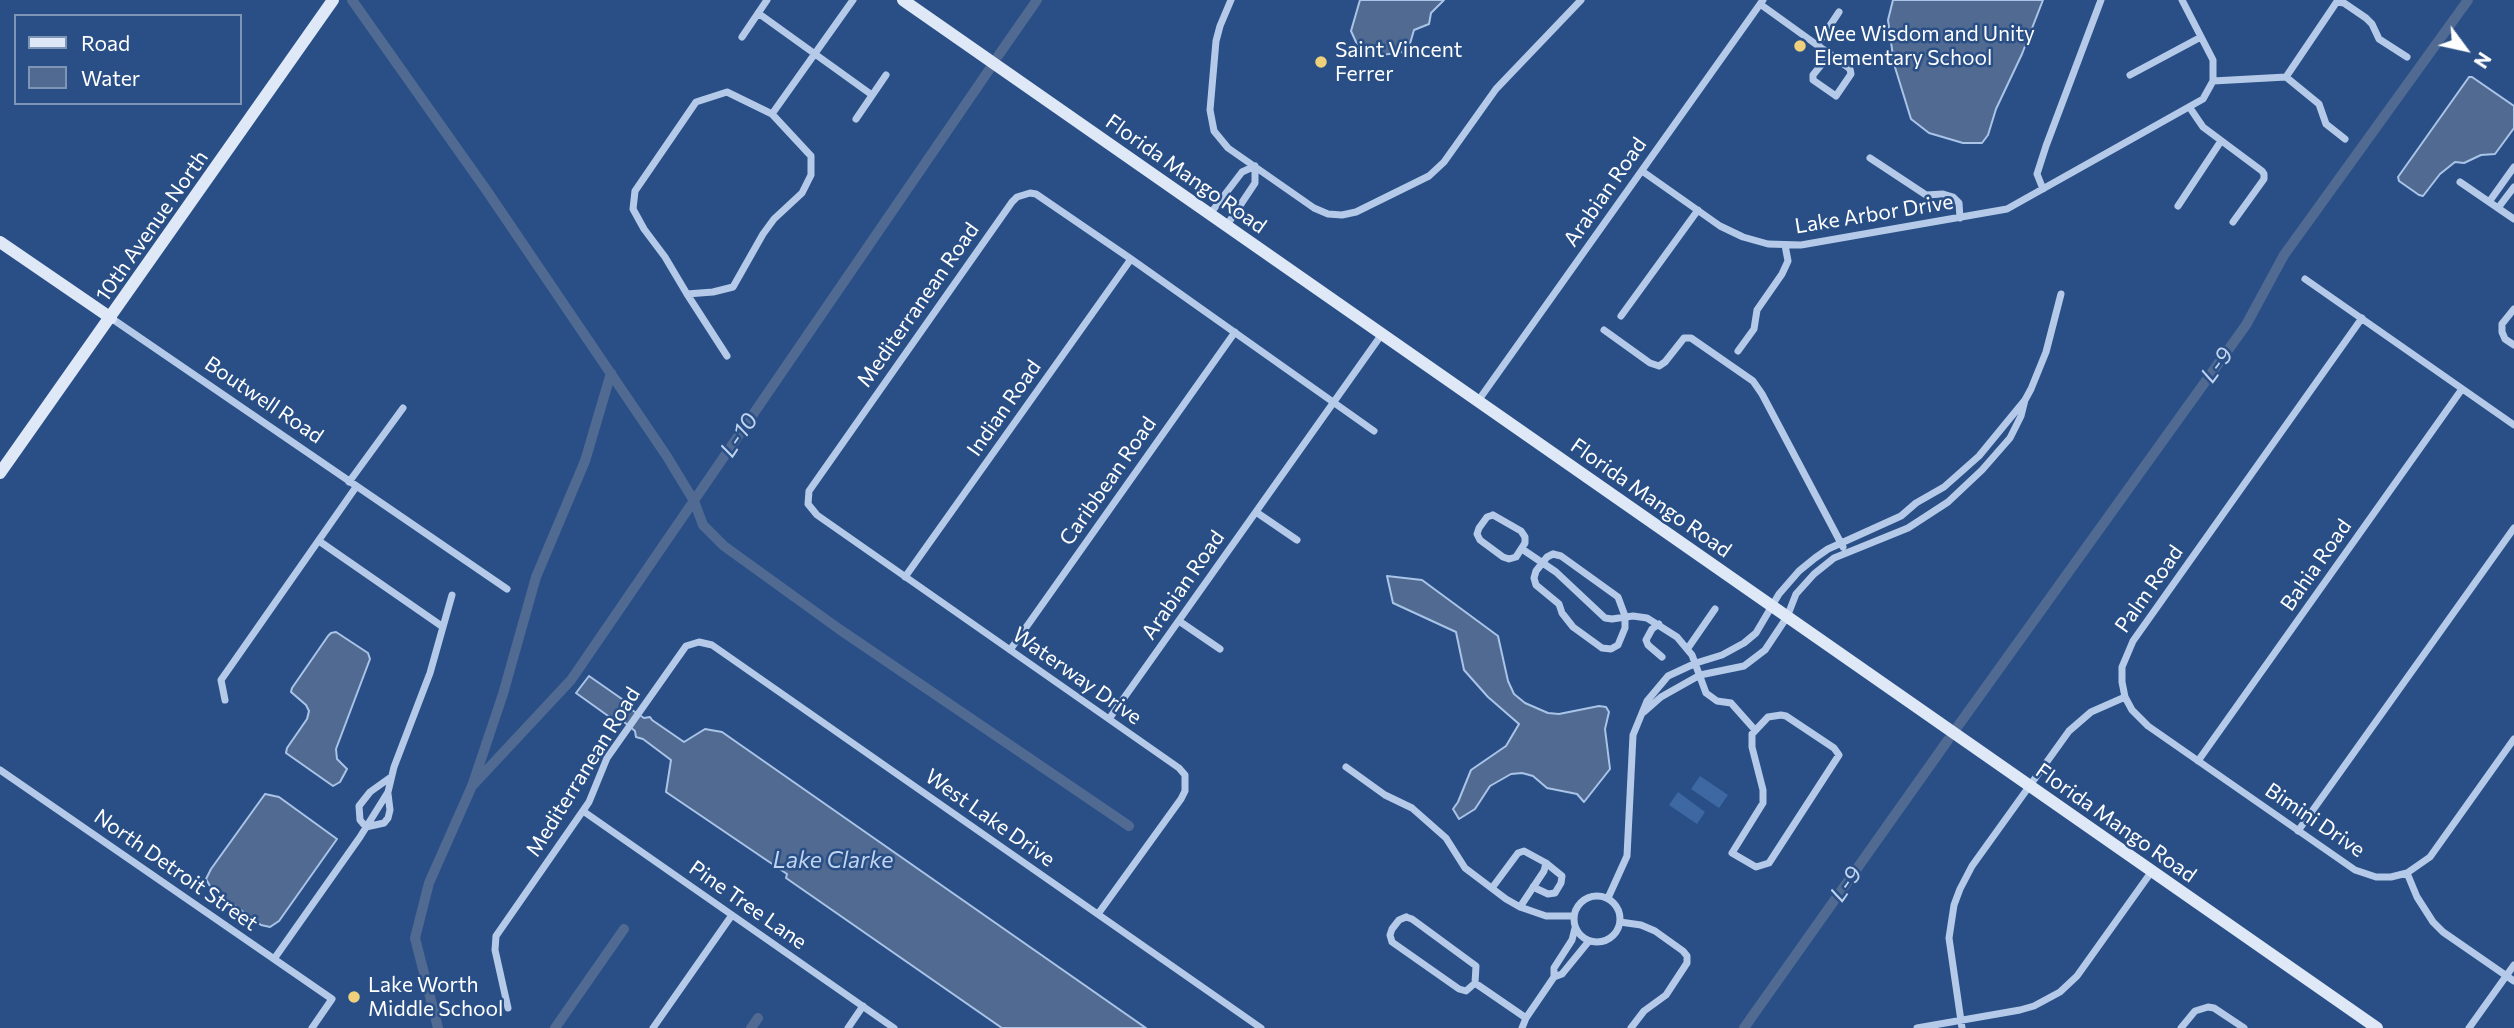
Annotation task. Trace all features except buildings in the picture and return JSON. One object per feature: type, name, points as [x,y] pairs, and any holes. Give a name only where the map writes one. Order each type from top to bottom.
[{"type":"street","points":[[742,37],[767,0]]},
{"type":"street","points":[[772,114],[853,0]]},
{"type":"street","name":"Florida Mango Road","points":[[903,0],[2377,1028]]},
{"type":"street","points":[[1231,0],[1216,41],[1210,117],[1214,131],[1222,143],[1314,208],[1335,215],[1356,212],[1418,184],[1440,167],[1496,89],[1571,13],[1580,0]]},
{"type":"street","points":[[2043,189],[2037,174],[2101,0]]},
{"type":"street","points":[[2182,0],[2213,60],[2213,81],[2286,77],[2319,104],[2326,124],[2345,139]]},
{"type":"street","name":"10th Avenue North","points":[[0,473],[332,1]]},
{"type":"street","points":[[2286,77],[2337,1],[2366,18],[2379,39],[2407,57]]},
{"type":"street","name":"Arabian Road","points":[[1478,401],[1761,2],[1850,69],[1851,74],[1836,96],[1813,80],[1813,75],[1830,54]]},
{"type":"street","points":[[1817,45],[1839,12]]},
{"type":"street","points":[[758,13],[872,95]]},
{"type":"street","points":[[2130,75],[2201,37]]},
{"type":"street","points":[[856,120],[886,75]]},
{"type":"street","name":"Lake Arbor Drive","points":[[1642,171],[1720,226],[1743,237],[1759,242],[1801,245],[2007,209],[2190,108],[2203,99],[2213,81]]},
{"type":"street","points":[[687,293],[713,292],[733,286],[762,234],[802,193],[811,175],[811,156],[772,114],[727,92],[696,102],[635,191],[634,209],[644,229],[665,257],[687,293],[727,356]]},
{"type":"street","points":[[2190,108],[2203,127],[2264,174],[2264,178],[2233,222]]},
{"type":"street","points":[[2178,206],[2221,141]]},
{"type":"street","points":[[1870,158],[1926,195],[1943,194],[1953,197],[1959,203],[1960,218]]},
{"type":"street","points":[[1210,214],[1242,172],[1255,166]]},
{"type":"street","points":[[1227,225],[1255,183],[1255,166]]},
{"type":"street","points":[[2489,202],[2514,167]]},
{"type":"street","points":[[2460,181],[2514,219]]},
{"type":"street","points":[[2498,208],[2514,187]]},
{"type":"street","name":"Mediterranean Road","points":[[811,510],[807,497],[809,491],[1012,202],[1023,194],[1036,194],[1131,259]]},
{"type":"street","points":[[1621,316],[1698,210]]},
{"type":"street","name":"Boutwell Road","points":[[0,242],[507,589]]},
{"type":"street","points":[[1738,351],[1754,329],[1757,310],[1788,261],[1785,245]]},
{"type":"street","points":[[1131,259],[1374,431]]},
{"type":"street","name":"Indian Road","points":[[905,577],[1131,259]]},
{"type":"street","points":[[2305,279],[2514,425]]},
{"type":"street","points":[[1641,715],[1661,696],[1700,675],[1744,666],[1765,650],[1787,617],[1796,594],[1814,574],[1834,558],[1908,528],[1948,502],[1982,470],[2010,438],[2021,416],[2046,352],[2061,294]]},
{"type":"street","points":[[2514,309],[2502,324],[2505,339],[2514,345]]},
{"type":"street","name":"Palm Road","points":[[2125,697],[2122,667],[2133,640],[2362,318]]},
{"type":"street","points":[[1604,330],[1659,366],[1684,338],[1691,338],[1753,381],[1842,544],[1844,554]]},
{"type":"street","name":"Caribbean Road","points":[[1010,650],[1235,332]]},
{"type":"street","name":"Arabian Road","points":[[1109,719],[1382,334]]},
{"type":"street","name":"Bahia Road","points":[[2198,761],[2462,389]]},
{"type":"street","points":[[1608,898],[1627,856],[1633,735],[1647,701],[1668,676],[1722,655],[1756,633],[1772,606],[1799,571],[1828,549],[1887,524],[1944,487],[1979,456],[2025,400]]},
{"type":"street","points":[[225,700],[221,680],[319,541],[403,408]]},
{"type":"street","name":"Waterway Drive","points":[[811,510],[1185,775],[1186,783],[1181,799],[1098,914]]},
{"type":"street","points":[[1256,512],[1297,540]]},
{"type":"street","points":[[1500,516],[1525,537],[1522,549],[1516,557],[1503,557],[1479,541],[1479,528],[1487,517],[1500,516]]},
{"type":"street","points":[[2298,831],[2514,528]]},
{"type":"street","points":[[319,541],[443,628]]},
{"type":"street","points":[[1522,549],[1574,587],[1599,615],[1612,619],[1640,616],[1659,624],[1688,648],[1706,693],[1711,698],[1731,703],[1755,730]]},
{"type":"street","points":[[1553,554],[1561,556],[1618,597],[1625,616],[1625,628],[1618,645],[1611,649],[1602,648],[1573,627],[1559,604],[1536,585],[1534,578],[1542,563],[1553,554]]},
{"type":"street","points":[[366,827],[384,823],[388,818],[388,794],[392,777],[430,673],[452,595]]},
{"type":"street","points":[[1688,648],[1715,609]]},
{"type":"street","points":[[1179,621],[1220,649]]},
{"type":"street","points":[[1659,624],[1652,629],[1646,640],[1662,657]]},
{"type":"street","name":"Mediterranean Road","points":[[508,1008],[495,950],[496,936],[583,811],[596,790],[604,764],[641,709],[686,646],[699,642]]},
{"type":"street","name":"West Lake Drive","points":[[699,642],[712,645],[1261,1028]]},
{"type":"street","points":[[1962,1024],[1949,938],[1954,905],[1972,866],[2069,730],[2079,720],[2125,697]]},
{"type":"street","name":"Bimini Drive","points":[[2125,697],[2142,721],[2362,873],[2383,877],[2407,873]]},
{"type":"street","points":[[1786,716],[1834,748],[1839,755],[1769,863],[1763,867],[1756,867],[1732,853],[1763,803],[1763,790],[1751,740],[1755,730],[1768,717],[1786,716]]},
{"type":"street","points":[[2514,739],[2430,857],[2407,873],[2417,897],[2433,922],[2443,932],[2514,981]]},
{"type":"street","points":[[1346,767],[1385,795],[1412,808],[1446,838],[1465,868],[1520,907],[1546,916],[1574,916]]},
{"type":"street","name":"North Detroit Street","points":[[0,770],[332,999],[312,1028]]},
{"type":"street","points":[[366,827],[360,820],[359,806],[370,792],[392,777]]},
{"type":"street","points":[[370,792],[382,803]]},
{"type":"street","points":[[274,958],[388,794]]},
{"type":"street","name":"Pine Tree Lane","points":[[583,811],[894,1028]]},
{"type":"street","points":[[1492,888],[1518,853],[1524,851],[1531,853],[1562,876],[1555,893],[1548,894],[1534,887]]},
{"type":"street","points":[[1520,907],[1546,863]]},
{"type":"street","points":[[1917,1028],[1962,1024],[2027,1008],[2060,992],[2077,976],[2152,871]]},
{"type":"street","points":[[1522,1028],[1554,977],[1554,968],[1572,940],[1576,909],[1586,898],[1601,895],[1617,905],[1619,929],[1609,939],[1589,941],[1575,928]]},
{"type":"street","points":[[653,1028],[732,915]]},
{"type":"street","points":[[1406,917],[1412,919],[1476,966],[1475,983],[1466,991],[1460,989],[1392,942],[1392,929],[1399,920],[1406,917]]},
{"type":"street","points":[[1620,922],[1641,925],[1655,931],[1687,956],[1687,963],[1666,995],[1644,1011],[1631,1028]]},
{"type":"street","points":[[1554,977],[1562,974],[1589,941]]},
{"type":"street","points":[[2469,1028],[2514,965]]},
{"type":"street","points":[[1475,983],[1526,1018]]},
{"type":"street","points":[[848,1028],[863,1006]]},
{"type":"street","points":[[2181,1028],[2194,1011],[2208,1007],[2214,1008],[2244,1028]]},
{"type":"shaded area","points":[[1700,776],[1728,795],[1719,808],[1691,789]]},
{"type":"shaded area","points":[[1678,792],[1705,812],[1697,824],[1669,805]]},
{"type":"water","points":[[1360,0],[1444,0],[1431,13],[1429,24],[1414,30],[1409,47],[1403,52],[1373,55],[1356,42],[1351,31]]},
{"type":"water","points":[[1893,0],[2043,0],[1996,109],[1988,135],[1982,143],[1963,143],[1929,133],[1911,119],[1894,64],[1888,20]]},
{"type":"water","points":[[2469,77],[2514,106],[2514,128],[2495,154],[2481,155],[2464,163],[2455,162],[2440,174],[2423,196],[2419,195],[2399,181],[2398,177]]},
{"type":"water","points":[[1387,576],[1422,580],[1498,636],[1508,681],[1514,694],[1525,703],[1548,713],[1559,714],[1606,707],[1609,712],[1605,729],[1610,769],[1584,802],[1577,794],[1547,788],[1533,776],[1511,774],[1490,786],[1475,809],[1459,819],[1453,809],[1471,770],[1506,746],[1519,724],[1488,697],[1464,670],[1456,632],[1393,603]]},
{"type":"water","points":[[336,632],[368,653],[370,659],[336,749],[337,759],[347,769],[340,782],[333,786],[286,753],[309,711],[291,692],[292,688],[328,636]]},
{"type":"water","name":"Lake Clarke","points":[[589,676],[632,706],[632,710],[644,718],[650,717],[684,742],[705,729],[722,732],[1146,1028],[1002,1028],[786,878],[787,874],[666,792],[671,760],[643,739],[636,737],[635,731],[624,722],[618,723],[576,693]]},
{"type":"water","points":[[265,794],[279,797],[337,839],[279,921],[270,927],[261,925],[211,888],[206,879]]},
{"type":"waterway","points":[[352,0],[487,191],[666,455],[694,501],[703,525],[724,546],[839,629],[1129,826]]},
{"type":"waterway","name":"L-10","points":[[998,56],[1037,0]]},
{"type":"waterway","name":"L-9","points":[[1958,726],[2246,325],[2284,255],[2468,0]]},
{"type":"waterway","name":"L-10","points":[[472,786],[571,680],[989,70]]},
{"type":"waterway","points":[[438,1028],[415,938],[429,883],[472,786],[503,694],[536,577],[585,461],[611,373]]},
{"type":"waterway","name":"L-9","points":[[1744,1028],[1948,740]]},
{"type":"waterway","points":[[555,1028],[624,929]]},
{"type":"waterway","points":[[751,1028],[758,1018]]},
{"type":"place","name":"Wee Wisdom and Unity Elementary School","points":[[1800,46]]},
{"type":"place","name":"Saint Vincent Ferrer","points":[[1321,62]]},
{"type":"place","name":"Lake Worth Middle School","points":[[354,997]]}]
